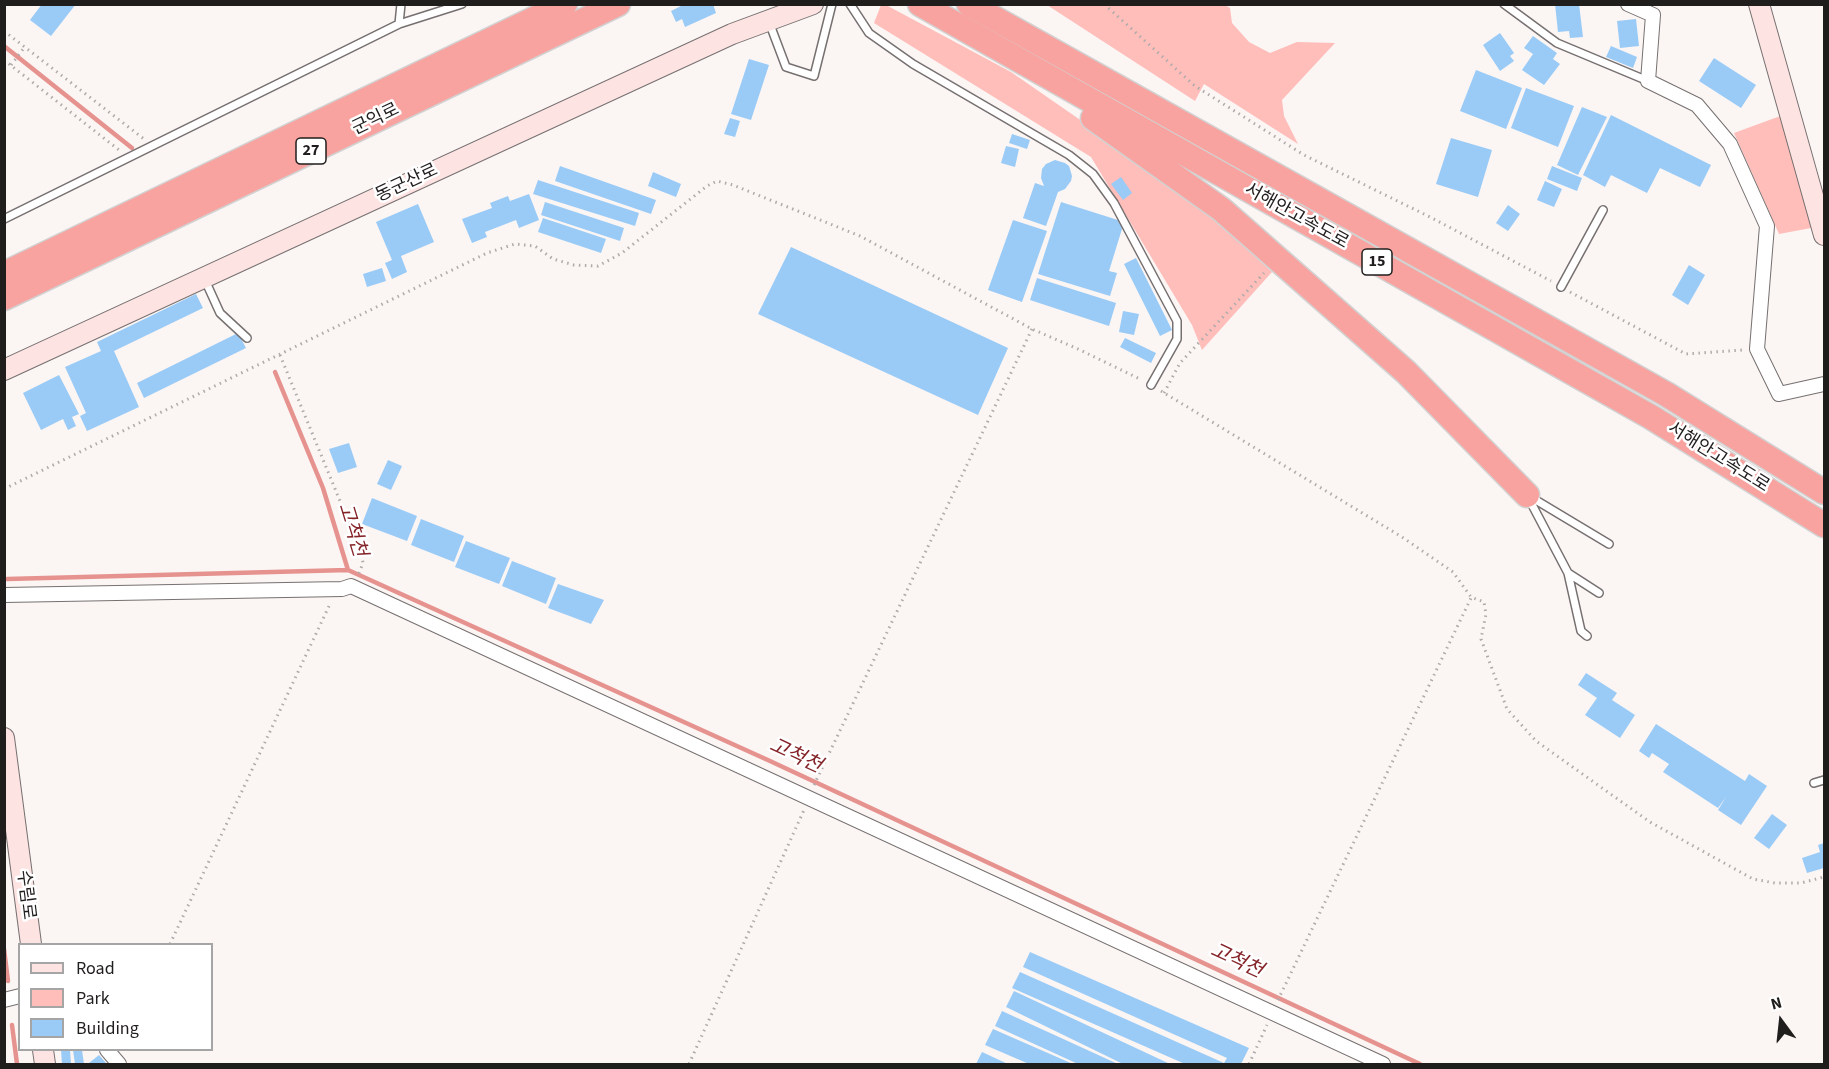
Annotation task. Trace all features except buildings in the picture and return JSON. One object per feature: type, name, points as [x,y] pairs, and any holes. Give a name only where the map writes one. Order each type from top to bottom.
[{"type":"highway","name":"군익로","points":[[4,274],[565,4]]},
{"type":"highway","name":"군익로","points":[[4,298],[618,4]]},
{"type":"highway","name":"서해안고속도로","points":[[969,4],[1666,394],[1824,492]]},
{"type":"highway","name":"서해안고속도로","points":[[922,6],[1652,417],[1824,525]]},
{"type":"highway","points":[[991,45],[1221,209],[1406,372],[1527,495]]},
{"type":"street","name":"동군산로","points":[[4,370],[732,34],[813,4]]},
{"type":"street","points":[[1628,4],[1653,15],[1648,81],[1697,105],[1730,144],[1767,226],[1757,349],[1779,394],[1824,384]]},
{"type":"street","points":[[1759,4],[1824,236]]},
{"type":"street","points":[[4,595],[342,589],[351,586],[810,795],[1273,1010],[1383,1065]]},
{"type":"street","name":"수림로","points":[[4,738],[31,943]]},
{"type":"street","points":[[107,1051],[119,1065]]},
{"type":"lane","points":[[399,24],[401,4]]},
{"type":"lane","points":[[4,219],[399,24],[462,4]]},
{"type":"lane","points":[[768,21],[786,67],[814,76],[831,4]]},
{"type":"lane","points":[[850,4],[869,33],[904,58],[1069,155],[1093,174],[1114,203],[1177,321],[1177,339],[1151,385]]},
{"type":"lane","points":[[1504,4],[1557,43],[1648,81]]},
{"type":"lane","points":[[1561,286],[1603,210]]},
{"type":"lane","points":[[204,278],[220,313],[248,338]]},
{"type":"lane","points":[[1527,495],[1609,544]]},
{"type":"lane","points":[[1527,495],[1568,573],[1581,631],[1587,636]]},
{"type":"lane","points":[[1568,573],[1599,593]]},
{"type":"lane","points":[[1814,783],[1824,780]]},
{"type":"path","points":[[1104,4],[1195,86],[1304,155],[1432,218],[1686,354],[1757,349]]},
{"type":"path","points":[[4,31],[153,146]]},
{"type":"path","points":[[12,64],[25,47]]},
{"type":"path","points":[[4,60],[130,158]]},
{"type":"path","points":[[4,489],[487,253],[515,244],[535,246],[553,259],[574,265],[598,266],[622,253],[707,186],[717,181],[733,184],[860,236],[1032,329],[1078,348],[1151,385],[1402,537],[1453,572],[1471,597],[1484,602],[1486,614],[1481,639],[1507,709],[1536,741],[1650,822],[1753,879],[1775,884],[1801,883],[1824,877]]},
{"type":"path","points":[[1164,393],[1180,363],[1264,273]]},
{"type":"path","points":[[689,1065],[822,768],[1032,329]]},
{"type":"path","points":[[280,355],[361,552],[363,563],[356,579]]},
{"type":"path","points":[[171,943],[332,599],[342,589]]},
{"type":"path","points":[[1249,1065],[1273,1010],[1471,597]]},
{"type":"green space","points":[[881,5],[886,5],[1011,72],[1193,198],[1272,272],[1202,350],[1192,325],[1091,157],[874,23]]},
{"type":"green space","points":[[1047,5],[1225,5],[1230,8],[1232,23],[1249,42],[1270,53],[1297,42],[1335,43],[1282,100],[1284,116],[1298,144],[1204,84],[1195,101]]},
{"type":"green space","points":[[1783,115],[1811,228],[1779,234],[1734,133]]},
{"type":"waterway","points":[[4,46],[132,148]]},
{"type":"waterway","name":"고척천","points":[[275,372],[323,488],[348,570],[770,761],[1420,1064]]},
{"type":"waterway","points":[[7,579],[348,570]]},
{"type":"waterway","points":[[4,949],[8,981]]},
{"type":"waterway","points":[[12,1025],[17,1064]]}]
